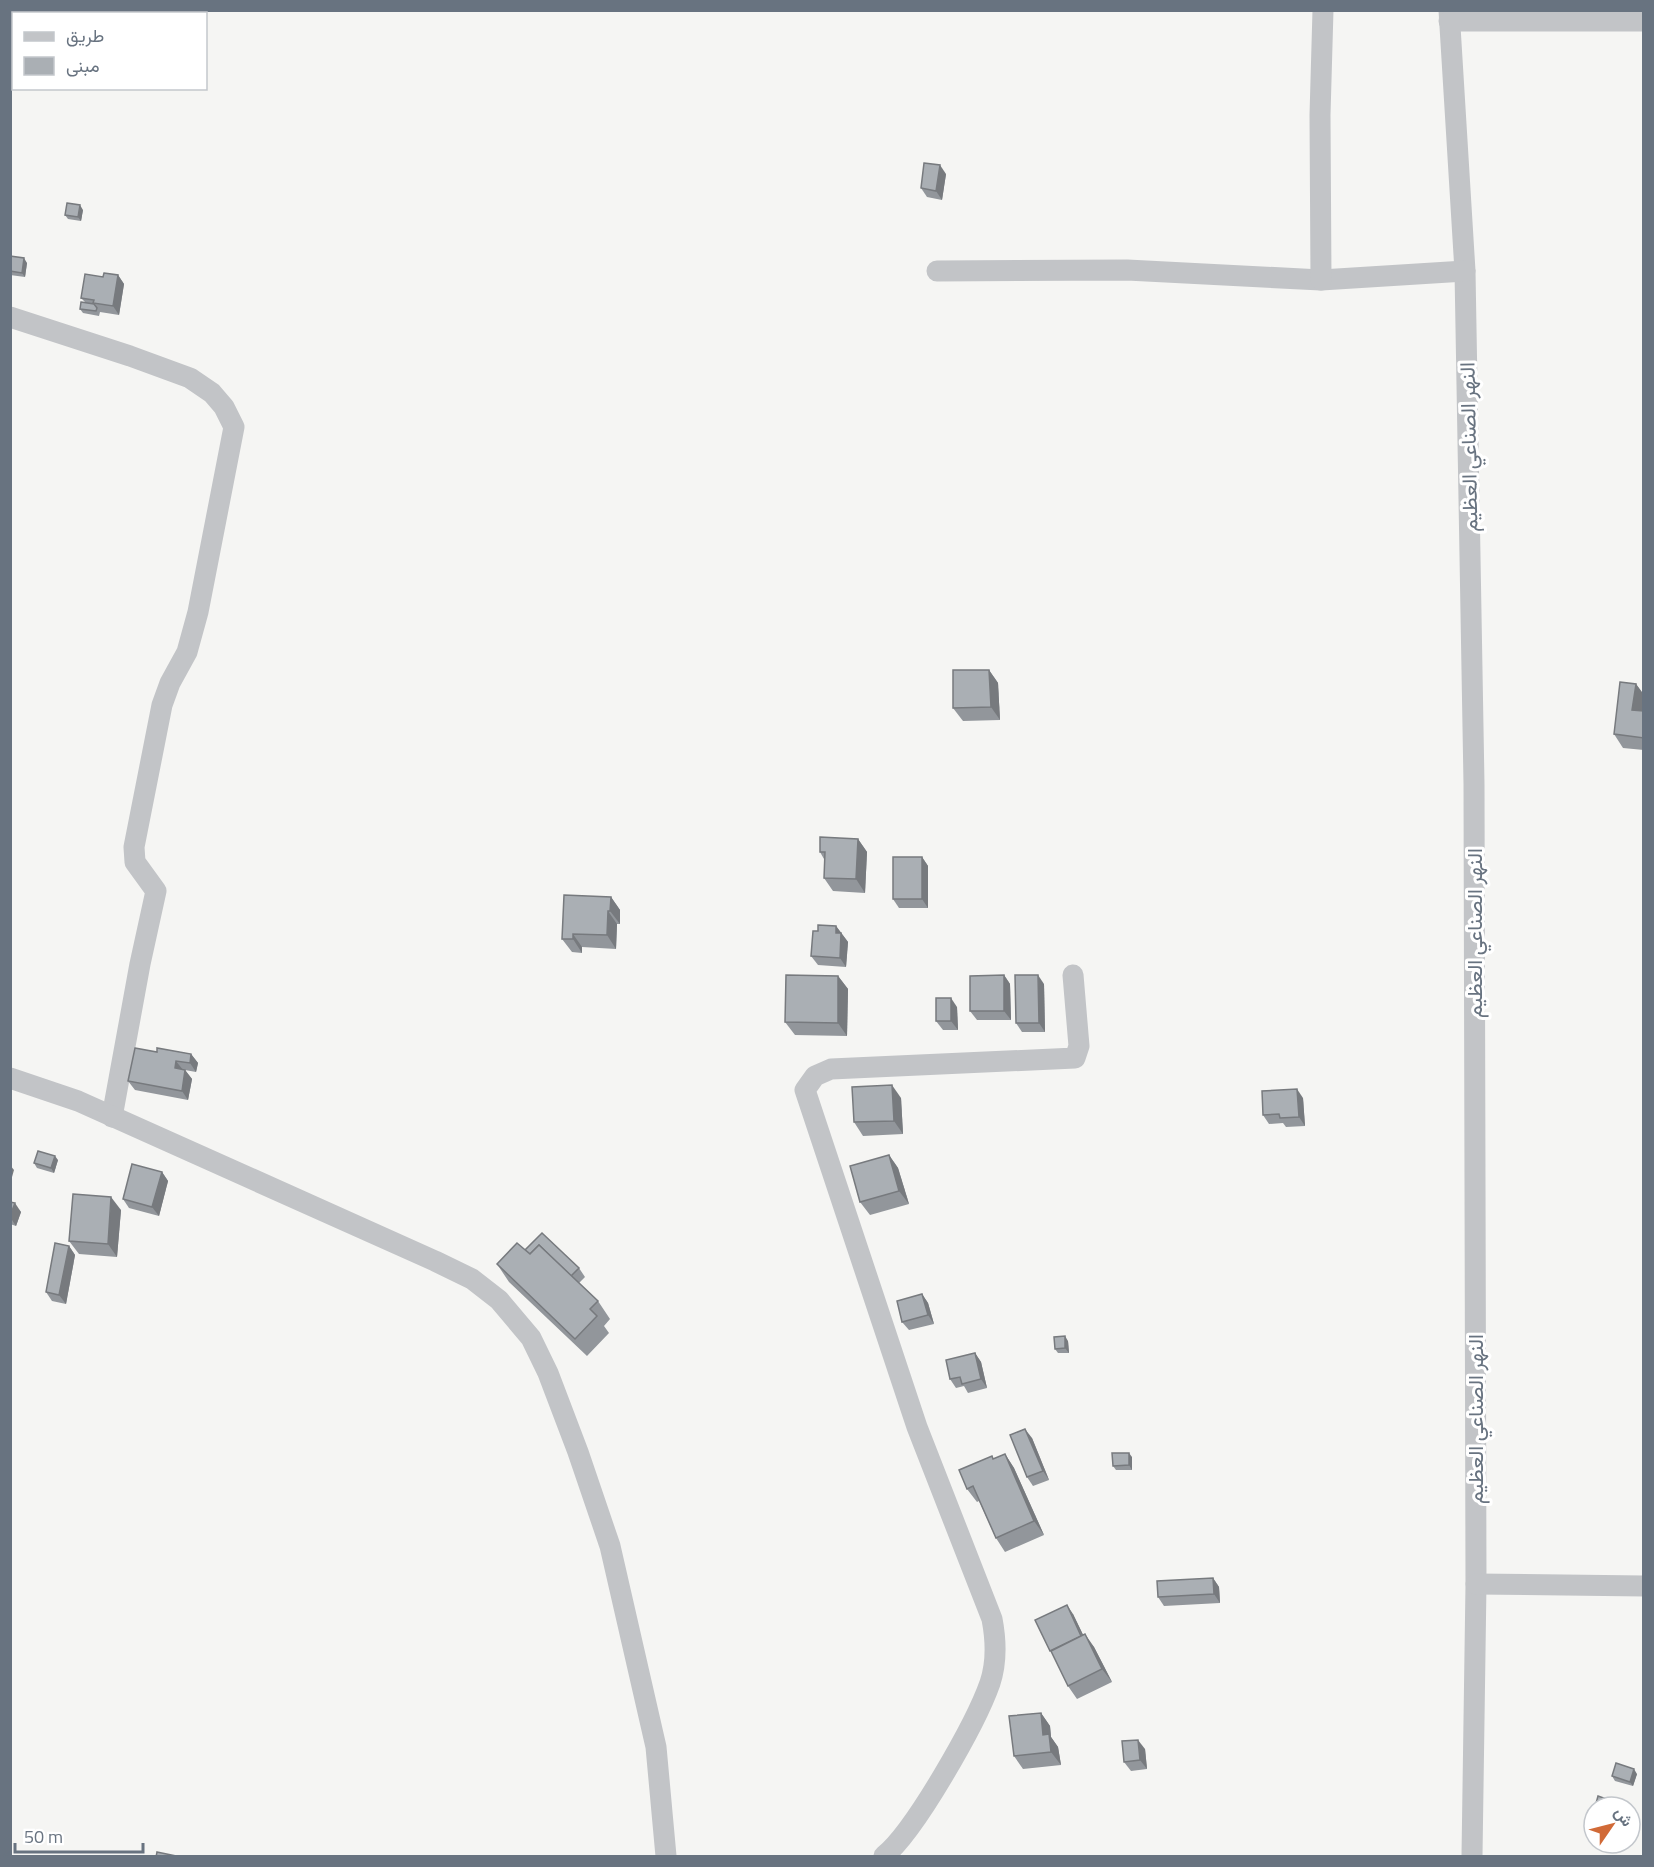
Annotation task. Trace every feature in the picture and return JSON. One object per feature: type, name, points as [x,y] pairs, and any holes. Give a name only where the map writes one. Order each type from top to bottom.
[{"type":"street","points":[[1321,280],[1320,115],[1323,10]]},
{"type":"street","points":[[1449,16],[1644,21]]},
{"type":"street","name":"النهر الصناعي العظيم","points":[[1449,16],[1465,271],[1474,784],[1476,1584],[1472,1857]]},
{"type":"street","points":[[937,271],[1104,269],[1321,280],[1465,271]]},
{"type":"street","points":[[10,317],[190,378],[212,393],[224,407],[234,427],[198,612],[187,652],[170,683],[162,705],[134,847],[135,862],[156,891],[112,1117]]},
{"type":"street","points":[[884,1857],[928,1800],[969,1725],[990,1683],[995,1640],[992,1619],[917,1427],[805,1090],[815,1076],[831,1069],[1075,1058],[1078,1046],[1073,975]]},
{"type":"street","points":[[10,1078],[78,1101],[319,1208],[472,1279],[499,1300],[531,1338],[548,1373],[610,1546],[656,1747],[666,1857]]},
{"type":"street","points":[[1476,1584],[1644,1586]]},
{"type":"building","points":[[924,163],[940,165],[936,191],[921,188]]},
{"type":"building","points":[[67,203],[80,205],[78,217],[65,215]]},
{"type":"building","points":[[10,256],[24,258],[22,273],[10,271]]},
{"type":"building","points":[[104,273],[118,275],[113,306],[93,303],[94,300],[81,298],[85,274],[103,277]]},
{"type":"building","points":[[81,302],[94,304],[96,311],[80,309]]},
{"type":"building","points":[[953,670],[989,670],[991,707],[953,708]]},
{"type":"building","points":[[1620,682],[1636,684],[1632,710],[1644,711],[1644,738],[1614,734]]},
{"type":"building","points":[[820,837],[858,839],[856,879],[824,878],[825,852],[820,852]]},
{"type":"building","points":[[893,857],[922,857],[922,899],[893,899]]},
{"type":"building","points":[[564,895],[611,897],[607,935],[573,934],[573,939],[562,939]]},
{"type":"building","points":[[818,925],[836,926],[836,933],[841,933],[840,958],[811,956],[813,931],[818,931]]},
{"type":"building","points":[[786,975],[838,976],[838,1023],[785,1022]]},
{"type":"building","points":[[1004,975],[1004,1011],[970,1011],[970,976]]},
{"type":"building","points":[[1015,975],[1038,975],[1039,1023],[1016,1023]]},
{"type":"building","points":[[936,998],[951,998],[951,1021],[936,1021]]},
{"type":"building","points":[[135,1048],[157,1052],[157,1048],[191,1054],[190,1063],[176,1061],[175,1068],[185,1070],[182,1091],[128,1081]]},
{"type":"building","points":[[892,1085],[894,1121],[854,1122],[852,1087]]},
{"type":"building","points":[[1297,1089],[1299,1117],[1280,1118],[1279,1114],[1263,1115],[1262,1091]]},
{"type":"building","points":[[38,1151],[55,1156],[51,1168],[34,1163]]},
{"type":"building","points":[[889,1155],[899,1191],[860,1202],[850,1166]]},
{"type":"building","points":[[132,1164],[162,1172],[152,1207],[123,1199]]},
{"type":"building","points":[[73,1194],[111,1197],[108,1244],[69,1241]]},
{"type":"building","points":[[10,1202],[15,1203],[10,1216]]},
{"type":"building","points":[[542,1233],[579,1268],[571,1276],[539,1245],[530,1254],[525,1250]]},
{"type":"building","points":[[55,1243],[69,1246],[59,1295],[46,1292]]},
{"type":"building","points":[[517,1243],[530,1254],[539,1245],[598,1301],[590,1309],[597,1316],[575,1339],[497,1264]]},
{"type":"building","points":[[922,1294],[928,1315],[902,1322],[897,1301]]},
{"type":"building","points":[[1065,1336],[1065,1348],[1055,1349],[1054,1337]]},
{"type":"building","points":[[975,1353],[981,1379],[962,1384],[960,1377],[950,1379],[946,1360]]},
{"type":"building","points":[[1025,1429],[1043,1471],[1027,1477],[1010,1435]]},
{"type":"building","points":[[1112,1453],[1129,1453],[1129,1465],[1113,1466]]},
{"type":"building","points":[[1005,1454],[1034,1521],[996,1538],[973,1486],[967,1489],[959,1470],[992,1456],[993,1459]]},
{"type":"building","points":[[1213,1578],[1214,1594],[1158,1597],[1157,1581]]},
{"type":"building","points":[[1067,1605],[1081,1636],[1050,1651],[1035,1620]]},
{"type":"building","points":[[1085,1634],[1102,1669],[1068,1686],[1051,1651]]},
{"type":"building","points":[[1041,1713],[1043,1735],[1049,1734],[1051,1752],[1014,1756],[1009,1716]]},
{"type":"building","points":[[1138,1740],[1140,1760],[1124,1762],[1122,1741]]},
{"type":"building","points":[[1616,1763],[1634,1769],[1630,1782],[1612,1776]]},
{"type":"building","points":[[157,1852],[181,1857],[156,1857]]}]
